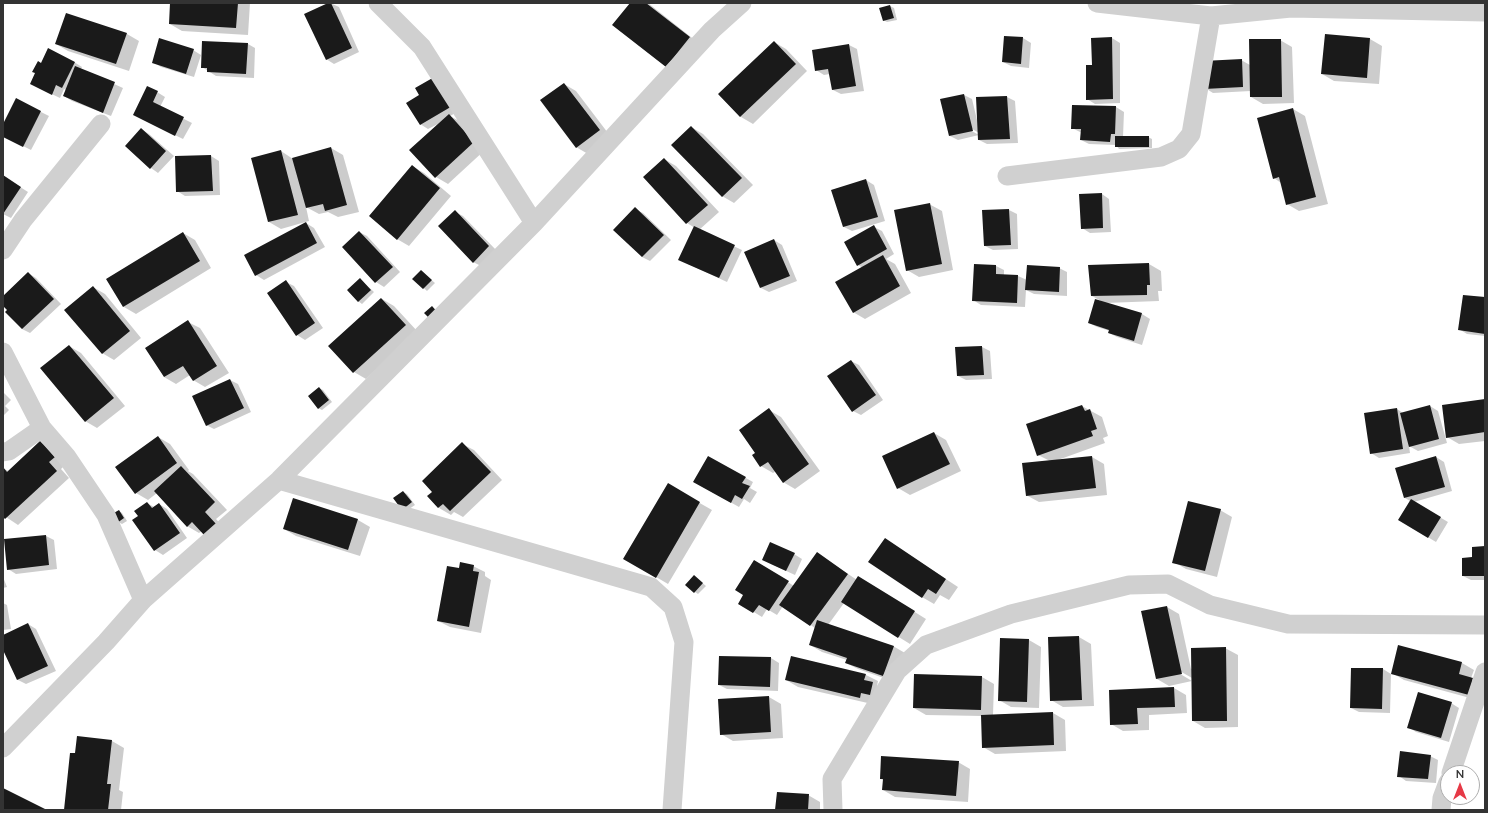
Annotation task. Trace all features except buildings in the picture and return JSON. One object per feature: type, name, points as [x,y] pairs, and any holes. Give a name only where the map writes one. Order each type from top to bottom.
[{"type":"street","points":[[378,3],[422,47],[534,223]]},
{"type":"street","points":[[3,748],[106,642],[143,600],[280,480],[534,223],[712,30],[742,3]]},
{"type":"street","points":[[1097,3],[1211,16],[1292,6],[1485,12]]},
{"type":"street","points":[[1007,176],[1161,157],[1179,149],[1191,134],[1211,16]]},
{"type":"street","points":[[3,250],[23,220],[101,124]]},
{"type":"street","points":[[3,352],[42,428],[67,458],[106,515],[143,600]]},
{"type":"street","points":[[3,452],[9,451],[42,428]]},
{"type":"street","points":[[280,480],[651,588],[673,607],[684,642],[672,810]]},
{"type":"street","points":[[833,810],[832,779],[897,671],[926,645],[1011,614],[1129,585],[1168,584],[1210,605],[1288,624],[1485,625]]},
{"type":"street","points":[[1454,765],[1485,672]]}]
